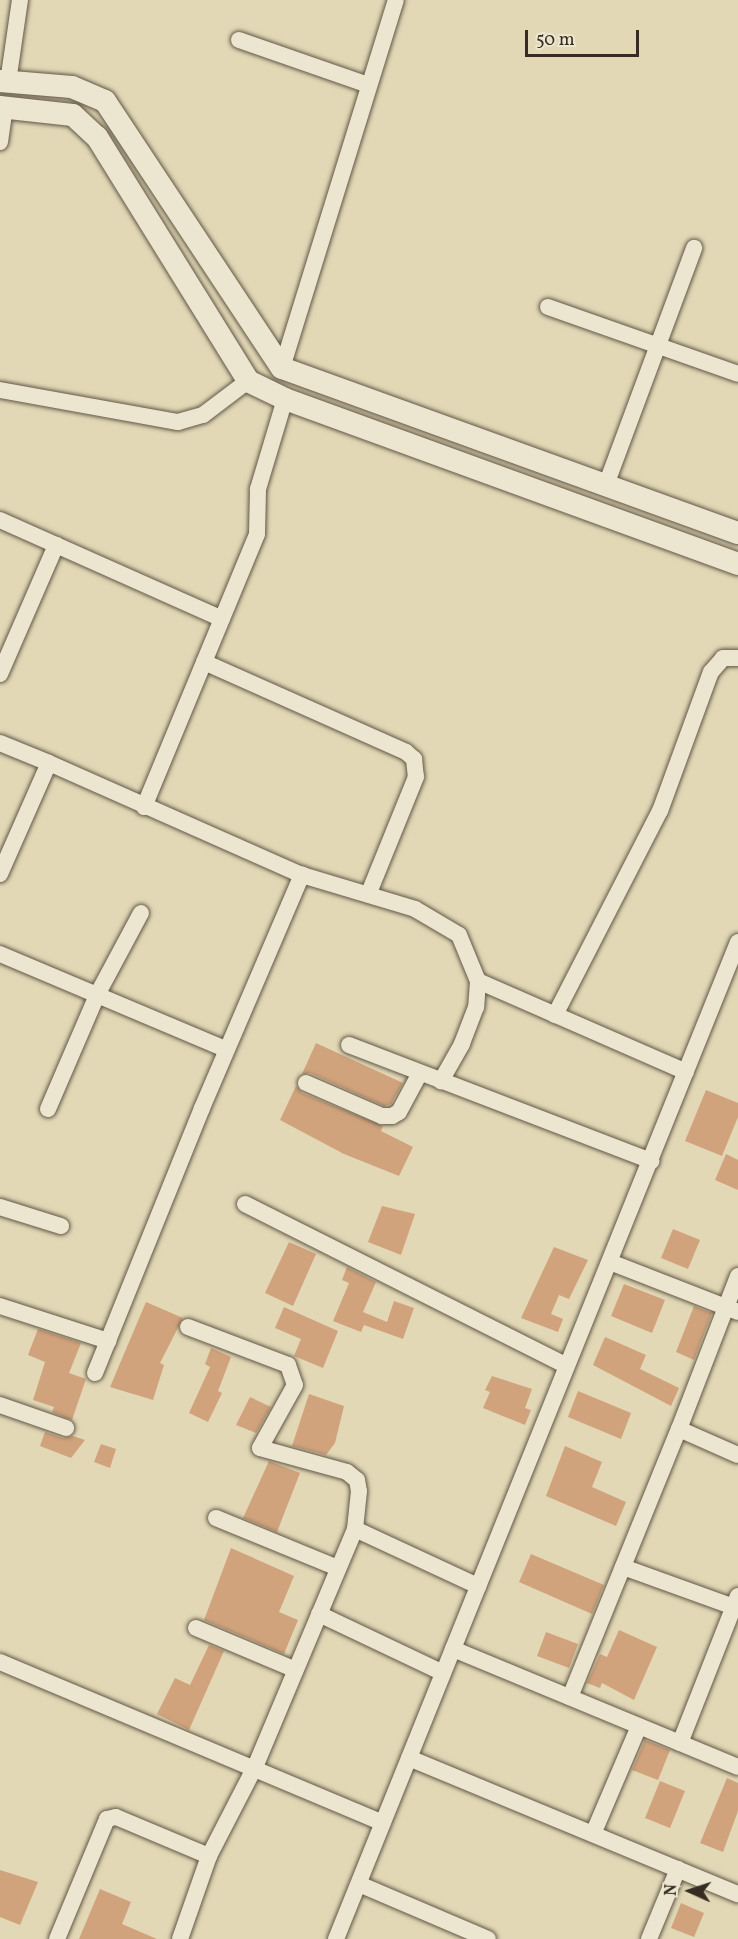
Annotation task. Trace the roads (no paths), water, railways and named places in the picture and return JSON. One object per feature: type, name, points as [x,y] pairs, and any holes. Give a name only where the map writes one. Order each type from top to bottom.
[{"type":"street","points":[[0,142],[4,81],[20,0]]},
{"type":"street","points":[[282,369],[396,0]]},
{"type":"street","points":[[239,40],[368,85]]},
{"type":"street","points":[[4,81],[72,87],[105,101],[282,369],[738,533]]},
{"type":"street","points":[[2,107],[73,115],[97,137],[248,381],[285,399],[738,564]]},
{"type":"street","points":[[606,485],[694,248]]},
{"type":"street","points":[[548,307],[738,374]]},
{"type":"street","points":[[0,390],[178,422],[203,415],[248,381]]},
{"type":"street","points":[[144,807],[257,534],[258,489],[285,399]]},
{"type":"street","points":[[0,520],[222,619]]},
{"type":"street","points":[[0,674],[56,545]]},
{"type":"street","points":[[555,1015],[660,811],[711,672],[723,658],[738,658]]},
{"type":"street","points":[[204,662],[406,752],[414,759],[416,777],[368,895]]},
{"type":"street","points":[[0,743],[302,875],[415,909],[459,935],[478,981],[477,1007],[462,1044],[441,1081]]},
{"type":"street","points":[[0,874],[49,763]]},
{"type":"street","points":[[95,1373],[227,1050],[302,875]]},
{"type":"street","points":[[48,1109],[97,995],[141,913]]},
{"type":"street","points":[[336,1939],[738,942]]},
{"type":"street","points":[[0,954],[227,1050]]},
{"type":"street","points":[[478,981],[686,1072]]},
{"type":"street","points":[[349,1045],[651,1161]]},
{"type":"street","points":[[306,1083],[382,1116],[392,1116],[399,1112],[420,1073]]},
{"type":"street","points":[[245,1204],[567,1366]]},
{"type":"street","points":[[0,1207],[61,1226]]},
{"type":"street","points":[[610,1262],[732,1310]]},
{"type":"street","points":[[570,1697],[679,1429],[732,1310],[738,1276]]},
{"type":"street","points":[[0,1306],[108,1341]]},
{"type":"street","points":[[180,1939],[209,1856],[255,1767],[355,1529],[359,1491],[357,1480],[347,1472],[260,1448],[295,1385],[288,1365],[188,1327]]},
{"type":"street","points":[[0,1405],[66,1428]]},
{"type":"street","points":[[679,1429],[738,1455]]},
{"type":"street","points":[[216,1518],[338,1568]]},
{"type":"street","points":[[355,1529],[478,1586]]},
{"type":"street","points":[[623,1567],[736,1601],[680,1743]]},
{"type":"street","points":[[319,1614],[443,1673]]},
{"type":"street","points":[[196,1628],[296,1670]]},
{"type":"street","points":[[453,1649],[738,1767]]},
{"type":"street","points":[[0,1662],[255,1767],[383,1823]]},
{"type":"street","points":[[593,1834],[639,1726]]},
{"type":"street","points":[[410,1758],[738,1893]]},
{"type":"street","points":[[57,1939],[107,1819],[116,1817],[209,1856]]},
{"type":"street","points":[[649,1939],[678,1869]]},
{"type":"street","points":[[359,1884],[488,1939]]}]
